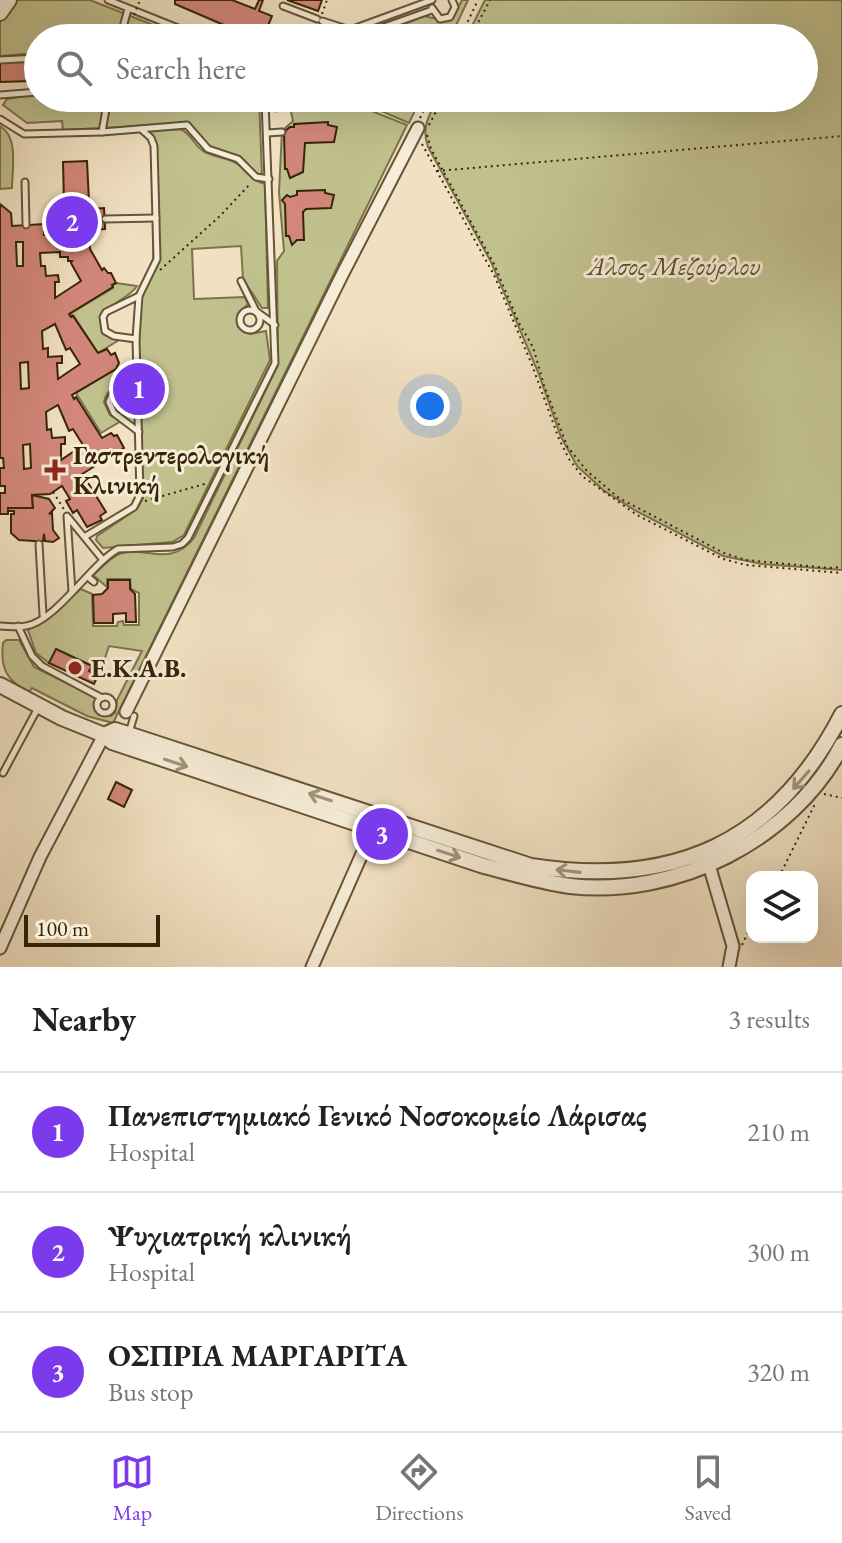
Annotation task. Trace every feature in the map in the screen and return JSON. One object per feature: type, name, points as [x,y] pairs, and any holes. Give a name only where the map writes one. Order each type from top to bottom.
[{"type":"street","points":[[0,13],[9,0]]},
{"type":"street","points":[[130,714],[335,289],[418,128]]},
{"type":"street","points":[[1,685],[104,735],[112,742],[530,879],[572,886],[648,883],[709,865],[747,844],[784,817],[822,776],[842,745]]},
{"type":"street","points":[[0,948],[40,857],[104,735],[115,730],[531,866],[606,873],[644,869],[685,859],[741,832],[791,791],[824,750],[842,714]]},
{"type":"street","points":[[312,967],[373,829]]},
{"type":"street","points":[[709,865],[734,952],[729,967]]},
{"type":"lane","points":[[108,0],[167,24]]},
{"type":"lane","points":[[434,0],[432,10],[436,16],[445,19],[453,14],[458,0]]},
{"type":"lane","points":[[367,24],[434,0]]},
{"type":"lane","points":[[452,0],[455,7]]},
{"type":"lane","points":[[283,6],[331,24]]},
{"type":"lane","points":[[124,24],[128,9]]},
{"type":"lane","points":[[392,24],[432,10]]},
{"type":"lane","points":[[0,60],[24,59]]},
{"type":"lane","points":[[0,95],[24,93]]},
{"type":"lane","points":[[102,132],[106,112]]},
{"type":"lane","points":[[0,626],[28,626],[72,592],[118,549],[173,547],[188,538],[272,370],[275,356],[266,112]]},
{"type":"lane","points":[[0,119],[24,134],[187,125],[208,149],[238,159],[256,177],[269,179]]},
{"type":"lane","points":[[86,536],[136,504],[140,495],[136,339],[139,296],[157,259],[154,146],[151,138],[141,129]]},
{"type":"lane","points":[[267,133],[282,132]]},
{"type":"lane","points":[[25,182],[26,225]]},
{"type":"lane","points":[[105,219],[156,218]]},
{"type":"lane","points":[[241,281],[256,311],[261,319],[254,329],[245,329],[241,324],[242,313],[248,310],[256,311],[275,325]]},
{"type":"lane","points":[[136,339],[114,336],[105,331],[103,317],[106,312],[139,296]]},
{"type":"lane","points":[[137,365],[133,375],[113,392],[109,402],[114,413],[139,432]]},
{"type":"lane","points":[[67,516],[103,560]]},
{"type":"lane","points":[[67,516],[72,592]]},
{"type":"lane","points":[[39,544],[43,616]]},
{"type":"lane","points":[[88,577],[94,582]]},
{"type":"lane","points":[[18,626],[32,656],[42,666],[102,698]]},
{"type":"lane","points":[[3,773],[39,706]]},
{"type":"lane","points":[[128,734],[130,714]]},
{"type":"path","points":[[134,15],[140,0]]},
{"type":"path","points":[[467,24],[478,0]]},
{"type":"path","points":[[477,24],[490,0]]},
{"type":"path","points":[[424,112],[418,128],[421,141],[494,275],[559,439],[582,476],[637,515],[723,559],[746,565],[842,573]]},
{"type":"path","points":[[436,112],[427,130],[430,145],[494,264],[519,323],[533,347],[567,446],[587,471],[619,498],[724,553],[754,561],[842,567]]},
{"type":"path","points":[[436,171],[842,136]]},
{"type":"path","points":[[145,285],[220,216],[256,177]]},
{"type":"path","points":[[136,504],[216,481]]},
{"type":"path","points":[[53,492],[67,516]]},
{"type":"path","points":[[820,795],[825,793],[842,798]]},
{"type":"path","points":[[782,871],[816,801]]},
{"type":"path","points":[[734,952],[746,937]]},
{"type":"green space","points":[[10,0],[90,0],[151,24],[24,24],[24,54],[0,56],[0,15]]},
{"type":"green space","points":[[462,0],[468,0],[457,24],[404,24],[424,16],[446,21],[453,17]]},
{"type":"green space","name":"Άλσος Μεζούρλου","points":[[485,0],[842,0],[842,570],[762,564],[723,556],[636,511],[603,490],[577,466],[561,437],[538,372],[491,262],[428,147],[425,134],[431,112],[818,112],[818,24],[473,24]]},
{"type":"green space","points":[[24,96],[24,112],[260,112],[262,176],[256,175],[238,159],[212,151],[182,124],[63,130],[62,121],[27,123],[3,105],[7,99]]},
{"type":"green space","points":[[291,112],[374,112],[407,125],[113,723],[87,716],[32,688],[29,692],[10,679],[4,667],[3,643],[19,640],[34,667],[95,697],[95,710],[99,715],[111,716],[115,713],[117,700],[142,651],[109,646],[101,670],[56,649],[49,663],[36,653],[28,630],[81,589],[92,594],[93,626],[117,626],[118,622],[123,621],[124,625],[139,625],[139,593],[131,589],[130,579],[107,579],[107,587],[93,575],[117,555],[127,552],[166,554],[185,547],[194,538],[278,365],[277,261],[284,251],[279,192],[282,131],[293,121]]},
{"type":"green space","points":[[383,112],[414,112],[409,123]]},
{"type":"green space","points":[[0,126],[6,131],[12,145],[12,188],[0,189]]},
{"type":"green space","points":[[180,129],[203,151],[234,162],[265,184],[268,308],[262,308],[243,279],[241,246],[192,249],[194,299],[245,297],[248,304],[240,313],[238,327],[250,334],[266,331],[270,360],[184,535],[172,542],[103,548],[96,540],[97,536],[137,509],[143,498],[136,304],[153,264],[157,171],[156,146],[145,131]]},
{"type":"green space","points":[[112,285],[137,286],[103,315],[102,329],[119,340],[98,353],[70,314],[113,288]]},
{"type":"green space","points":[[116,369],[126,372],[104,402],[110,415],[121,421],[101,433],[76,393]]},
{"type":"building","points":[[175,0],[232,0],[255,9],[259,0],[263,0],[259,11],[272,16],[269,24],[221,24],[175,4]]},
{"type":"building","points":[[287,0],[322,0],[318,11]]},
{"type":"building","points":[[24,62],[24,81],[0,82],[0,63]]},
{"type":"building","points":[[328,122],[328,125],[337,127],[334,142],[305,143],[303,172],[290,178],[285,169],[284,132],[294,124]]},
{"type":"building","points":[[87,161],[90,209],[104,208],[105,229],[83,232],[89,232],[90,249],[102,270],[104,268],[111,273],[116,283],[69,314],[98,353],[107,349],[111,355],[115,353],[119,363],[116,369],[72,395],[102,438],[111,433],[117,435],[124,448],[79,476],[88,483],[106,512],[100,516],[102,520],[87,527],[77,510],[73,513],[66,501],[70,499],[62,486],[50,494],[32,495],[33,508],[8,508],[8,514],[0,514],[0,493],[5,493],[5,486],[0,486],[0,468],[4,468],[3,458],[0,458],[0,204],[11,213],[12,226],[44,224],[44,235],[50,235],[49,207],[67,206],[64,203],[63,162]],"holes":[[[16,242],[23,242],[23,266],[17,266]],[[60,252],[60,257],[68,257],[68,261],[72,261],[81,281],[55,298],[58,275],[46,276],[45,266],[41,266],[40,253]],[[55,324],[66,350],[70,348],[80,364],[58,379],[57,363],[62,363],[62,356],[48,357],[48,348],[43,349],[42,331]],[[28,362],[29,388],[21,389],[20,363]],[[58,405],[69,431],[73,429],[83,445],[61,460],[61,444],[65,444],[65,437],[52,438],[51,429],[47,430],[46,412]],[[30,444],[31,468],[24,469],[23,445]]]},
{"type":"building","points":[[325,190],[325,193],[334,195],[331,208],[306,209],[303,212],[304,240],[297,240],[292,245],[289,236],[286,236],[285,204],[282,200],[287,195],[297,195],[297,191]]},
{"type":"building","points":[[32,495],[49,499],[55,508],[49,514],[52,513],[53,530],[59,538],[53,542],[45,541],[44,534],[43,541],[34,541],[19,540],[11,533],[11,514],[14,511],[8,511],[8,508],[33,508]]},
{"type":"building","points":[[108,580],[130,580],[130,589],[135,594],[136,622],[126,622],[126,613],[113,614],[113,623],[94,623],[93,595],[102,594],[108,588]]},
{"type":"building","name":"E.K.A.B.","points":[[56,649],[92,666],[89,671],[98,675],[94,684],[49,663]]},
{"type":"building","points":[[116,782],[132,790],[124,807],[108,799]]},
{"type":"place","name":"Ψυχιατρική κλινική","points":[[72,222]]},
{"type":"place","name":"Πανεπιστημιακό Γενικό Νοσοκομείο Λάρισας","points":[[139,389]]},
{"type":"place","name":"Γαστρεντερολογική Κλινική","points":[[55,470]]},
{"type":"place","name":"E.K.A.B.","points":[[75,668]]},
{"type":"place","name":"ΟΣΠΡΙΑ ΜΑΡΓΑΡΙΤΑ","points":[[382,834]]}]
